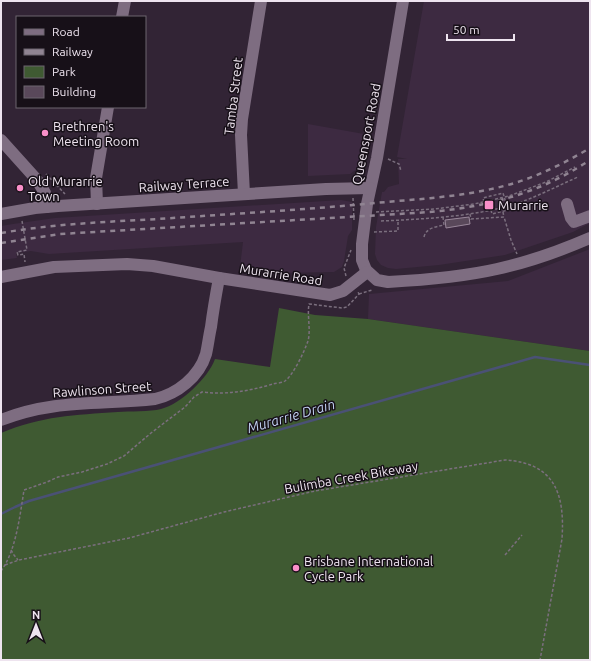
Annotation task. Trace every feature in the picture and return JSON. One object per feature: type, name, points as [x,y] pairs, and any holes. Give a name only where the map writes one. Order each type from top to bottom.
[{"type":"street","points":[[122,16],[124,1]]},
{"type":"street","name":"Tamba Street","points":[[244,194],[241,135],[242,119],[262,1]]},
{"type":"street","name":"Queensport Road","points":[[368,272],[363,263],[362,252],[364,220],[377,158],[403,1]]},
{"type":"street","points":[[97,204],[96,178],[108,108]]},
{"type":"street","points":[[1,140],[37,180],[45,193],[47,206]]},
{"type":"street","name":"Railway Terrace","points":[[1,214],[47,206],[370,188]]},
{"type":"street","points":[[567,204],[571,218],[574,222],[590,216]]},
{"type":"street","points":[[368,272],[377,280],[388,282],[480,272],[498,269],[537,258],[590,238]]},
{"type":"street","name":"Murarrie Road","points":[[1,277],[54,267],[127,264],[153,266],[330,295],[343,291],[368,272]]},
{"type":"street","name":"Rawlinson Street","points":[[1,420],[32,410],[59,405],[155,399],[166,396],[184,385],[199,369],[206,354],[219,278]]},
{"type":"path","points":[[386,159],[399,164],[401,171]]},
{"type":"path","points":[[375,212],[434,209],[484,202],[508,196],[546,182],[575,167]]},
{"type":"path","points":[[381,221],[443,217],[491,210],[544,193],[578,177]]},
{"type":"path","points":[[484,202],[483,198],[503,193],[508,210],[492,214],[491,210]]},
{"type":"path","points":[[348,198],[353,198],[354,225]]},
{"type":"path","points":[[502,207],[511,240],[516,252]]},
{"type":"path","points":[[470,214],[471,219],[504,217]]},
{"type":"path","points":[[424,237],[424,234],[432,228],[444,225],[443,217]]},
{"type":"path","points":[[374,232],[398,231],[398,220]]},
{"type":"path","points":[[22,221],[28,250],[17,252],[18,255],[24,254],[26,262]]},
{"type":"path","points":[[347,278],[344,268],[351,249]]},
{"type":"path","points":[[1,571],[12,550],[24,490],[58,477],[82,472],[107,464],[124,456],[202,392],[228,394],[261,388],[284,381],[294,370],[307,341],[309,332],[307,314],[309,304],[337,308],[347,307],[359,294],[358,292]]},
{"type":"path","name":"Bulimba Creek Bikeway","points":[[5,565],[19,560],[129,538],[224,512],[315,490],[505,460],[520,461],[534,466],[547,475],[557,490],[563,523],[562,539],[540,660]]},
{"type":"path","points":[[505,555],[522,535]]},
{"type":"path","points":[[12,550],[14,555],[19,560]]},
{"type":"shaded area","points":[[424,1],[590,1],[590,223],[573,232],[505,255],[439,265],[396,269],[381,265],[377,260],[375,254],[376,227],[382,192],[384,192],[388,187],[399,184],[398,159],[407,159],[397,157]]},
{"type":"shaded area","points":[[308,124],[364,134],[359,166],[357,169],[350,174],[308,176]]},
{"type":"shaded area","points":[[341,200],[352,202],[352,230],[348,236],[342,267],[334,272],[280,273],[240,267],[243,242],[49,254],[31,251],[16,253],[17,258],[1,260],[1,226],[55,218]]},
{"type":"shaded area","points":[[590,249],[590,351],[368,319],[369,294],[508,281]]},
{"type":"green space","name":"Brisbane International Cycle Park","points":[[279,308],[315,315],[368,319],[590,351],[590,660],[1,660],[1,433],[30,423],[58,417],[151,411],[161,409],[177,402],[193,389],[206,374],[215,359],[270,367]]},
{"type":"building","points":[[469,217],[470,224],[446,228],[445,220]]},
{"type":"waterway","name":"Murarrie Drain","points":[[1,514],[29,501],[535,357],[590,365]]},
{"type":"railway","points":[[1,233],[40,227],[294,210],[456,195],[488,190],[527,179],[559,165],[590,148]]},
{"type":"railway","points":[[1,243],[60,234],[415,213],[462,208],[484,204],[528,192],[549,183],[590,160]]},
{"type":"place","name":"Brethren's Meeting Room","points":[[45,133]]},
{"type":"place","name":"Old Murarrie Town","points":[[20,188]]},
{"type":"place","name":"Murarrie","points":[[489,205]]},
{"type":"place","name":"Brisbane International Cycle Park","points":[[296,568]]}]
